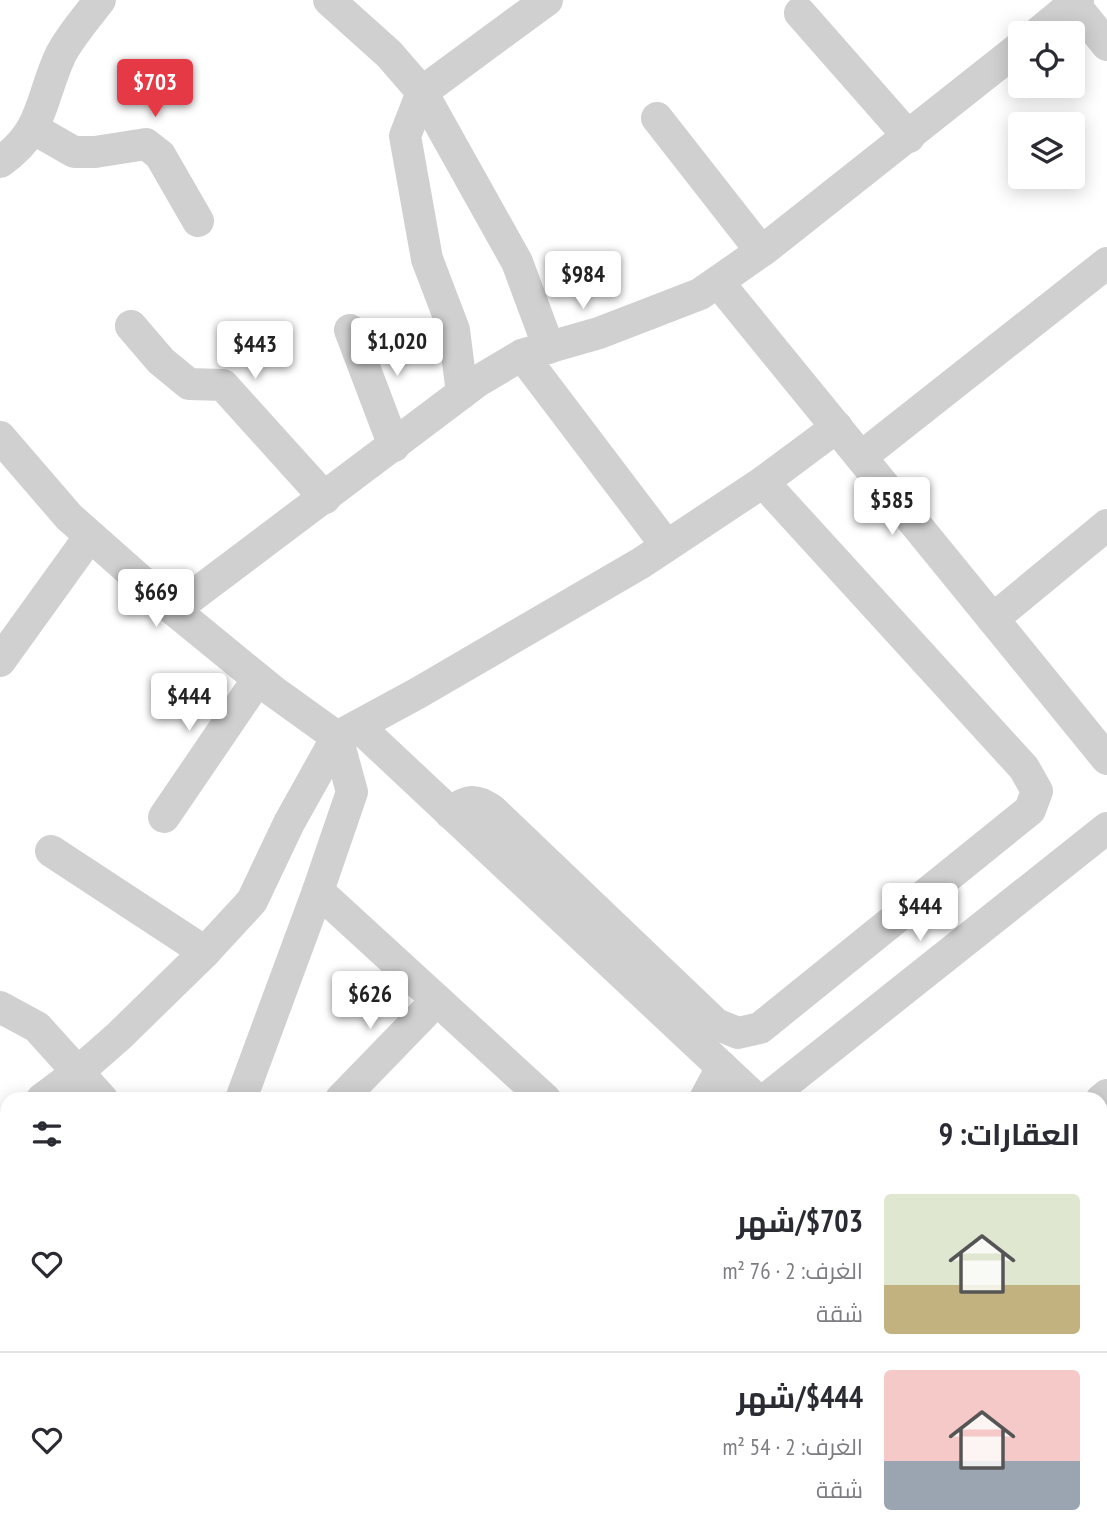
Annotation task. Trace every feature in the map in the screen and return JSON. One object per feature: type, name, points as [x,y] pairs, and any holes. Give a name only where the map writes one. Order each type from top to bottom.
[{"type":"street","points":[[0,162],[34,129],[62,54],[100,0]]},
{"type":"street","points":[[462,393],[454,330],[427,259],[405,136],[422,92],[547,0]]},
{"type":"street","points":[[336,2],[389,54],[422,92],[517,262],[536,351],[666,545]]},
{"type":"street","points":[[1053,21],[1076,2],[1107,44]]},
{"type":"street","points":[[800,13],[909,137]]},
{"type":"street","points":[[174,610],[478,381],[536,351],[599,334],[700,294],[761,251],[909,137],[1008,57]]},
{"type":"street","points":[[657,118],[761,251]]},
{"type":"street","points":[[34,129],[74,152],[95,152],[146,144],[160,155],[198,221]]},
{"type":"street","points":[[861,457],[1107,263]]},
{"type":"street","points":[[718,282],[1107,759]]},
{"type":"street","points":[[131,327],[161,361],[189,384],[223,385],[325,498]]},
{"type":"street","points":[[350,330],[394,446]]},
{"type":"street","points":[[51,1092],[78,1072],[205,953],[252,901],[289,823],[347,732],[629,570],[763,482],[836,427]]},
{"type":"street","points":[[0,437],[69,517],[174,610],[258,679],[347,732],[450,813],[749,1092]]},
{"type":"street","points":[[450,813],[466,802],[479,802],[492,810],[716,1024],[738,1033],[760,1028],[1030,810],[1037,792],[1024,768],[763,482]]},
{"type":"street","points":[[993,619],[1107,525]]},
{"type":"street","points":[[0,662],[90,536]]},
{"type":"street","points":[[164,817],[258,679]]},
{"type":"street","points":[[244,1092],[352,792],[347,732]]},
{"type":"street","points":[[775,1092],[1107,828]]},
{"type":"street","points":[[51,852],[205,953]]},
{"type":"street","points":[[318,891],[537,1092]]},
{"type":"street","points":[[348,1092],[437,1000]]},
{"type":"street","points":[[0,1007],[37,1027],[96,1092]]},
{"type":"street","points":[[709,1092],[722,1067]]}]
